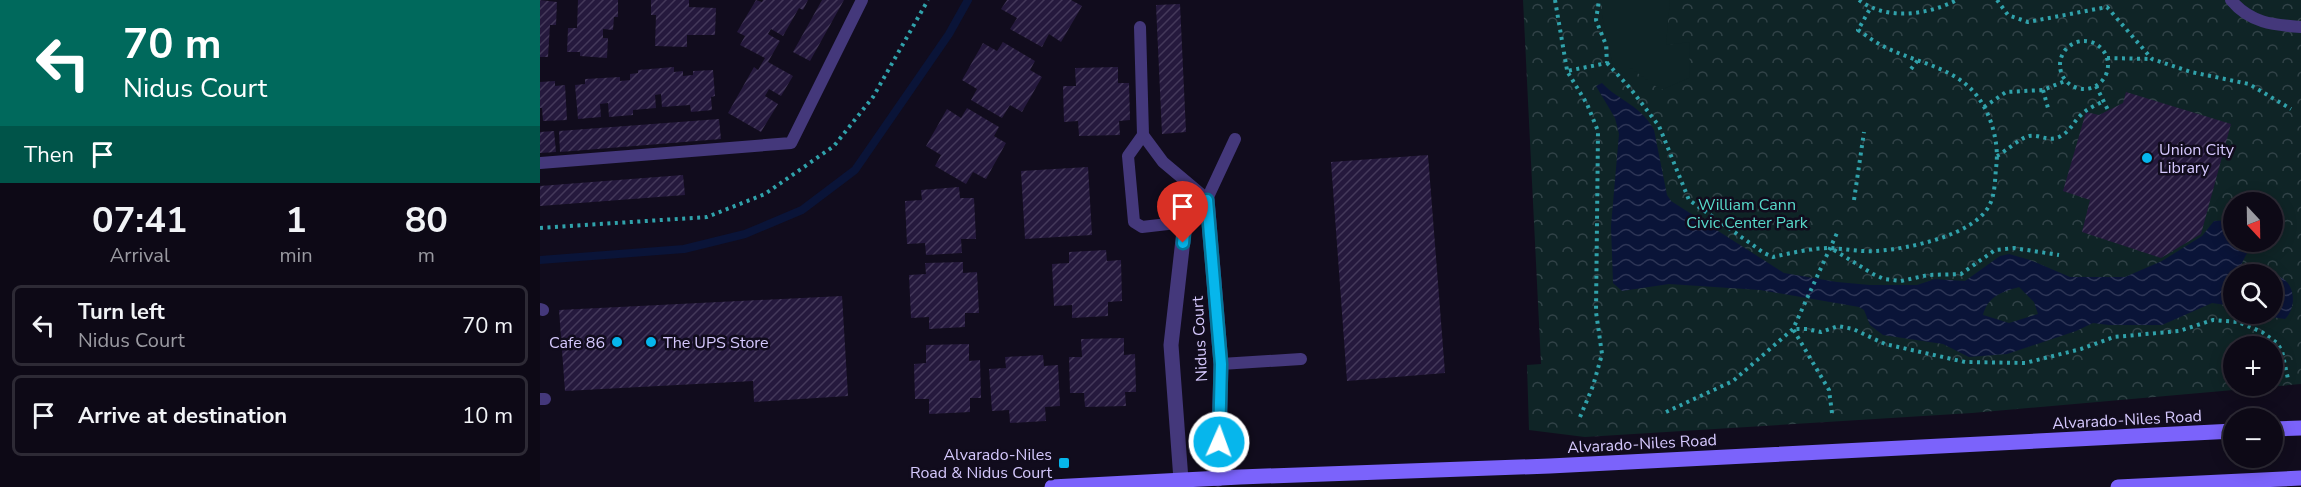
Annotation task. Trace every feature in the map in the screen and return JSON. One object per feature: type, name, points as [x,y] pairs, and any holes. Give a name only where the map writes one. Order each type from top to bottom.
[{"type":"main road","points":[[2283,429],[2301,428]]},
{"type":"main road","name":"Alvarado-Niles Road","points":[[1052,487],[1550,466],[2223,432]]},
{"type":"main road","points":[[2118,487],[2301,478]]},
{"type":"street","points":[[1185,222],[1207,200]]},
{"type":"street","name":"Nidus Court","points":[[1207,200],[1221,364],[1218,479]]},
{"type":"street","name":"Nidus Court","points":[[1180,480],[1172,345],[1185,222]]},
{"type":"lane","points":[[540,163],[791,143],[862,0]]},
{"type":"lane","points":[[2231,0],[2249,17],[2279,26],[2301,27]]},
{"type":"lane","points":[[1140,27],[1143,135],[1162,162],[1207,200],[1235,140]]},
{"type":"lane","points":[[1143,135],[1128,156],[1134,222],[1142,228],[1185,222]]},
{"type":"lane","points":[[1221,364],[1301,359]]},
{"type":"path","points":[[1555,0],[1567,70],[1587,104],[1598,131],[1596,312],[1602,354],[1593,386],[1580,417]]},
{"type":"path","points":[[1599,0],[1596,20],[1606,45],[1607,63],[1630,88],[1659,126],[1689,200],[1773,257],[1831,248],[1848,251],[1876,251],[1924,244],[1958,231],[1983,216],[1991,203],[1997,156],[1995,132],[1984,107],[1971,89],[1948,72],[1881,45],[1858,30],[1871,7]]},
{"type":"path","points":[[1858,0],[1871,7],[1889,12],[1928,12],[1957,0]]},
{"type":"path","points":[[1997,0],[2007,15],[2028,22],[2107,7],[2152,59]]},
{"type":"path","points":[[1984,107],[2006,92],[2043,90],[2065,81],[2083,89],[2096,86],[2105,77],[2107,58],[2100,47],[2087,42],[2072,45],[2061,57],[2060,64],[2065,81]]},
{"type":"path","points":[[2107,58],[2152,59],[2192,72],[2249,84],[2291,110]]},
{"type":"path","points":[[1911,69],[1918,60]]},
{"type":"path","points":[[1567,70],[1607,63]]},
{"type":"path","points":[[2096,86],[2108,110]]},
{"type":"path","points":[[2043,90],[2048,108]]},
{"type":"path","points":[[1997,156],[2030,136],[2048,140],[2058,138],[2068,131],[2081,114],[2104,101]]},
{"type":"path","points":[[1854,200],[1864,132]]},
{"type":"path","points":[[1666,412],[1733,381],[1793,329],[1837,232]]},
{"type":"path","points":[[1831,248],[1873,274],[1884,279],[1901,281],[1928,275],[1961,274],[1995,250],[2014,248],[2060,255]]},
{"type":"path","points":[[1793,329],[1821,332],[1838,326],[1853,328],[1885,344],[1965,362],[2025,363],[2081,349],[2114,337],[2179,331],[2213,321],[2238,322],[2262,332],[2277,343],[2282,351],[2288,380]]},
{"type":"path","points":[[1793,329],[1829,390],[1832,413]]},
{"type":"green space","name":"William Cann Civic Center Park","points":[[1523,0],[2301,0],[2301,384],[2283,386],[2283,336],[2223,336],[2223,391],[1972,413],[1585,437],[1529,430],[1527,365],[1541,364]]},
{"type":"green space","points":[[1602,0],[1670,0],[1666,45],[1690,42],[1689,78],[1661,90],[1628,66],[1613,66],[1602,15]]},
{"type":"water","points":[[1602,83],[1643,115],[1654,130],[1667,195],[1671,201],[1784,273],[1870,285],[1917,285],[1935,279],[1965,281],[2000,256],[2009,254],[2070,277],[2125,277],[2162,261],[2202,236],[2214,221],[2223,221],[2223,252],[2247,252],[2242,264],[2223,264],[2223,305],[2212,303],[2162,325],[2093,323],[2007,354],[1969,357],[1943,344],[1883,335],[1870,325],[1864,310],[1859,307],[1760,290],[1669,284],[1622,291],[1613,283],[1611,226],[1619,134],[1615,118],[1596,86]],"holes":[[[2019,287],[2034,302],[2038,314],[2009,323],[1983,315],[1992,299],[2001,293]]]},
{"type":"water","points":[[2283,279],[2290,286],[2293,299],[2285,319],[2283,319]]},
{"type":"building","points":[[540,0],[557,2],[556,25],[550,25],[548,57],[540,57]]},
{"type":"building","points":[[578,0],[618,0],[618,17],[614,17],[613,30],[603,29],[603,38],[608,38],[607,58],[580,56],[580,52],[567,52],[568,28],[577,28]]},
{"type":"building","points":[[651,0],[689,0],[689,7],[716,8],[715,35],[687,35],[687,47],[655,46],[656,15],[651,15]]},
{"type":"building","points":[[756,0],[762,2],[763,0],[808,0],[803,10],[799,8],[783,36],[771,29],[768,34],[780,41],[768,62],[793,76],[781,96],[769,89],[765,96],[778,104],[761,132],[728,113],[754,67],[758,70],[765,58],[740,45],[745,36],[737,32]]},
{"type":"building","points":[[822,0],[844,0],[810,61],[793,52]]},
{"type":"building","points":[[1007,0],[1071,0],[1082,6],[1061,42],[1049,34],[1042,47],[1010,29],[1017,18],[1001,9]]},
{"type":"building","points":[[1180,4],[1186,132],[1162,134],[1156,5]]},
{"type":"building","points":[[1003,42],[1035,61],[1030,70],[1042,77],[1022,112],[1010,105],[1002,118],[971,100],[977,89],[962,80],[983,43],[997,51]]},
{"type":"building","points":[[674,67],[674,72],[683,71],[683,76],[693,75],[693,71],[713,70],[715,96],[711,97],[712,110],[691,112],[690,105],[662,107],[661,94],[655,95],[656,108],[633,110],[633,115],[609,117],[608,103],[600,104],[601,117],[578,119],[575,85],[585,84],[585,79],[620,77],[620,81],[630,80],[630,74],[638,73],[638,70]]},
{"type":"building","points":[[1118,67],[1118,83],[1129,83],[1130,120],[1119,121],[1120,135],[1079,136],[1078,121],[1064,122],[1063,86],[1076,86],[1075,68]]},
{"type":"building","points":[[555,81],[555,86],[565,85],[567,120],[543,121],[542,108],[540,108],[540,82]]},
{"type":"building","name":"Union City Library","points":[[2126,92],[2231,124],[2201,234],[2161,258],[2082,232],[2090,200],[2063,191],[2086,112],[2099,115],[2123,103]]},
{"type":"building","points":[[967,108],[999,127],[994,136],[1006,143],[986,179],[973,172],[966,184],[935,166],[941,155],[926,146],[947,109],[961,118]]},
{"type":"building","points":[[719,119],[721,139],[560,152],[559,131]]},
{"type":"building","points":[[554,131],[556,152],[540,153],[540,132]]},
{"type":"building","points":[[1428,155],[1445,373],[1347,381],[1331,162]]},
{"type":"building","points":[[1088,167],[1092,235],[1025,239],[1021,171]]},
{"type":"building","points":[[683,175],[685,195],[540,206],[540,186]]},
{"type":"building","points":[[959,187],[960,198],[974,198],[976,239],[961,239],[962,253],[926,255],[925,243],[907,244],[905,201],[922,200],[921,190]]},
{"type":"building","points":[[1106,250],[1107,261],[1121,260],[1122,301],[1108,302],[1108,316],[1072,318],[1072,305],[1054,306],[1052,264],[1069,263],[1069,252]]},
{"type":"building","points":[[963,262],[963,273],[977,272],[979,313],[965,313],[965,327],[929,329],[929,317],[911,318],[909,275],[926,274],[925,263]]},
{"type":"building","points":[[842,296],[848,396],[754,402],[753,381],[565,391],[559,310]]},
{"type":"building","points":[[1124,338],[1124,355],[1135,354],[1136,392],[1125,392],[1126,406],[1085,407],[1084,393],[1070,393],[1069,357],[1082,357],[1081,339]]},
{"type":"building","points":[[969,344],[969,361],[980,360],[981,398],[970,398],[970,412],[929,414],[929,399],[915,399],[914,364],[926,363],[926,345]]},
{"type":"building","points":[[1043,355],[1044,366],[1058,365],[1060,406],[1045,407],[1046,421],[1010,423],[1009,410],[992,411],[989,369],[1006,368],[1005,357]]},
{"type":"waterway","points":[[540,260],[684,249],[745,234],[802,210],[855,170],[949,34],[968,0]]},
{"type":"place","name":"Union City Library","points":[[2147,158]]},
{"type":"place","name":"Cafe 86","points":[[617,342]]},
{"type":"place","name":"The UPS Store","points":[[651,342]]},
{"type":"place","name":"Alvarado-Niles Road & Nidus Court","points":[[1064,463]]},
{"type":"route","points":[[1183,243],[1185,222],[1207,200],[1221,364],[1219,442]]}]
